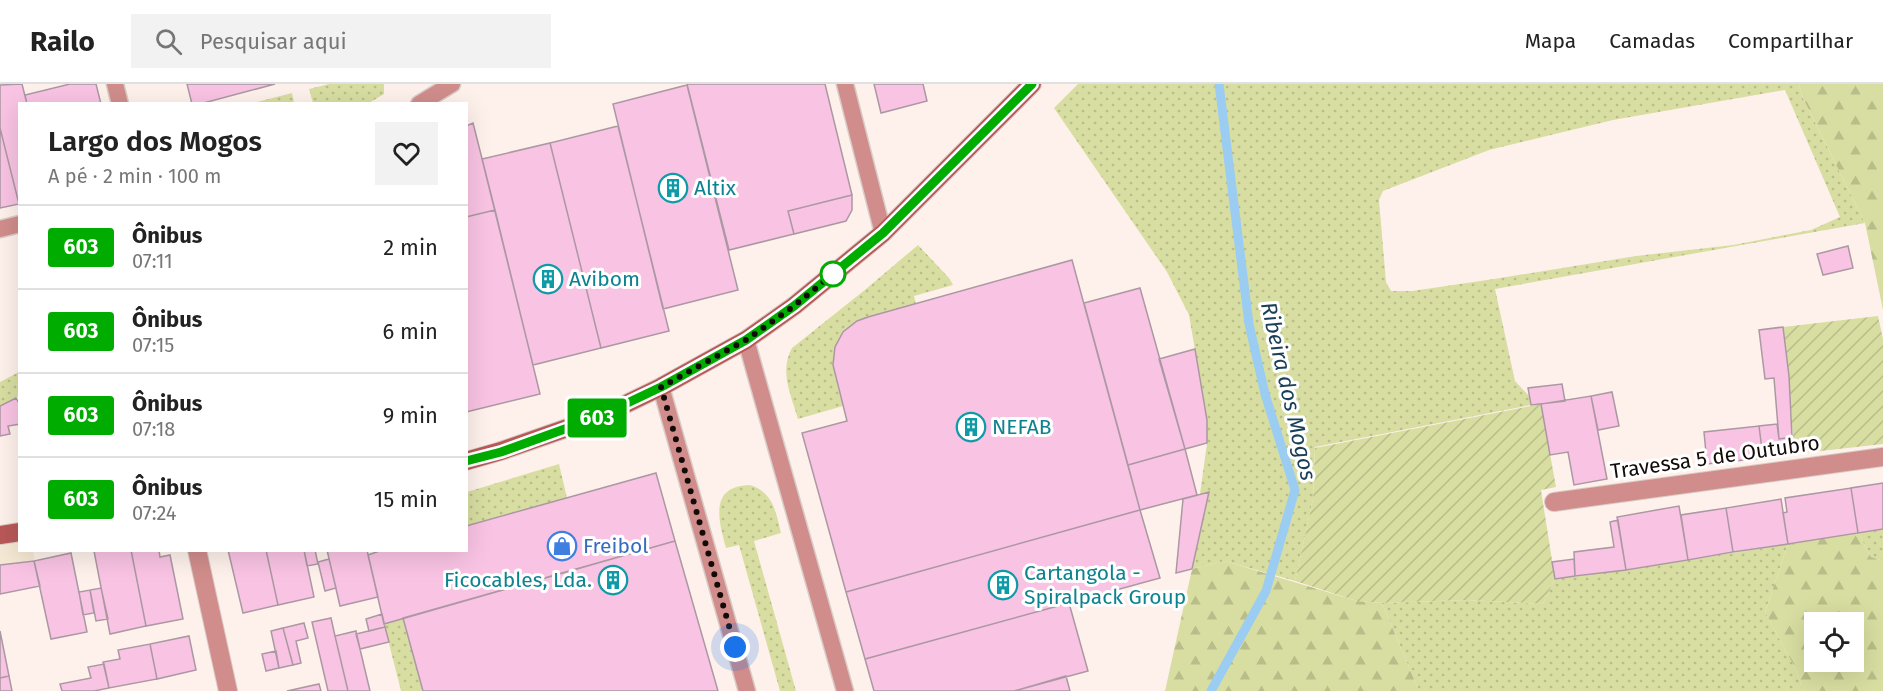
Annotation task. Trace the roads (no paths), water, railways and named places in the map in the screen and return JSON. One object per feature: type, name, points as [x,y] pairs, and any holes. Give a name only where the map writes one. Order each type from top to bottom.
[{"type":"street","points":[[468,460],[501,452],[598,417],[661,387],[746,340],[794,306],[883,233],[1032,84]]},
{"type":"street","name":"Travessa 5 de Outubro","points":[[1554,502],[1883,457]]},
{"type":"street","points":[[0,535],[18,532]]},
{"type":"street","points":[[198,552],[228,691]]},
{"type":"lane","points":[[115,84],[120,102]]},
{"type":"lane","points":[[422,102],[452,84]]},
{"type":"lane","points":[[845,84],[883,233]]},
{"type":"lane","points":[[0,229],[18,224]]},
{"type":"lane","points":[[746,340],[845,691]]},
{"type":"lane","points":[[661,387],[747,691]]},
{"type":"waterway","name":"Ribeira dos Mogos","points":[[1211,691],[1266,591],[1295,490],[1265,394],[1249,324],[1219,84]]},
{"type":"place","name":"Altix","points":[[673,188]]},
{"type":"place","name":"Avibom","points":[[548,279]]},
{"type":"place","name":"NEFAB","points":[[971,427]]},
{"type":"place","name":"Freibol","points":[[562,546]]},
{"type":"place","name":"Ficocables, Lda.","points":[[613,580]]},
{"type":"place","name":"Cartangola - Spiralpack Group","points":[[1003,585]]}]
